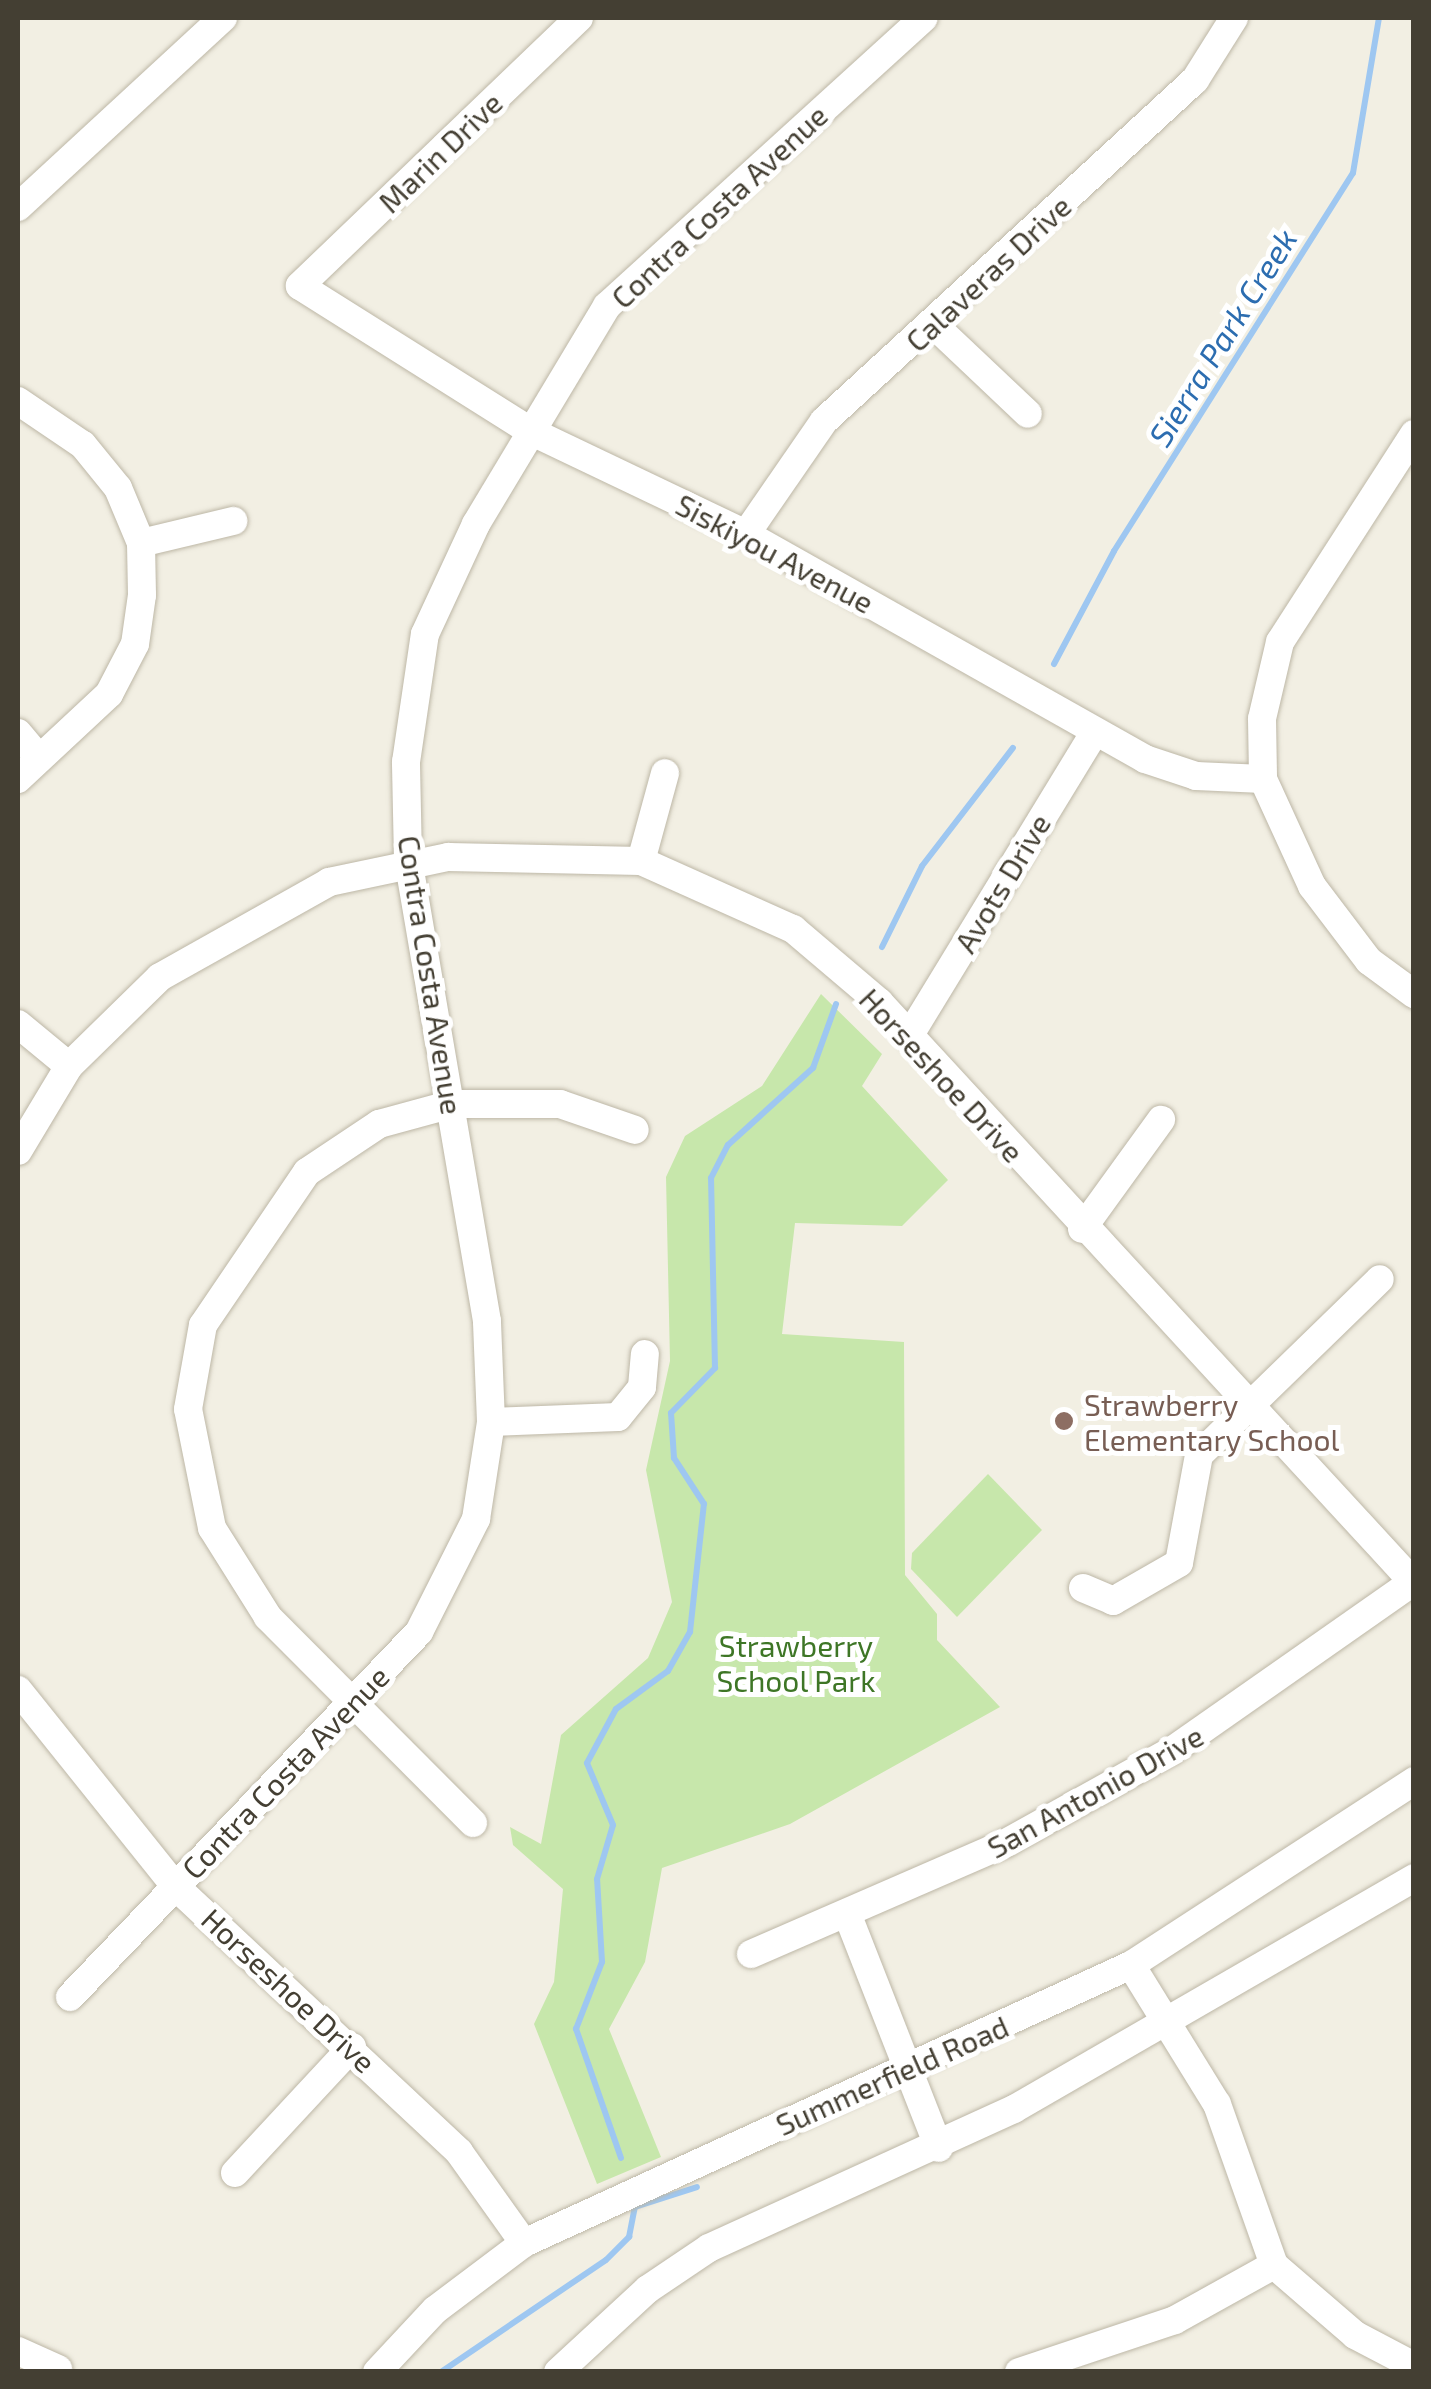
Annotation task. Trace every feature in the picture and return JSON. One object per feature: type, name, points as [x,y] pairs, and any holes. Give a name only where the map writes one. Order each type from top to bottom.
[{"type":"street","points":[[18,207],[223,18]]},
{"type":"street","name":"Marin Drive","points":[[300,286],[580,18]]},
{"type":"street","name":"Contra Costa Avenue","points":[[70,1997],[419,1632],[476,1519],[490,1422],[487,1322],[408,860],[406,762],[425,634],[530,431],[607,306],[924,18]]},
{"type":"street","name":"Calaveras Drive","points":[[746,534],[824,422],[1195,80],[1233,18]]},
{"type":"street","name":"Siskiyou Avenue","points":[[300,286],[530,431],[746,534],[1094,732],[1196,776],[1263,779]]},
{"type":"street","points":[[934,324],[1028,414]]},
{"type":"street","points":[[18,402],[83,445],[118,488],[141,543],[135,644],[109,694],[18,779]]},
{"type":"street","points":[[1414,434],[1280,642],[1262,719],[1263,779],[1312,886],[1369,961],[1414,994]]},
{"type":"street","points":[[141,543],[233,520]]},
{"type":"street","name":"Avots Drive","points":[[911,1033],[1094,732]]},
{"type":"street","points":[[18,733],[39,758]]},
{"type":"street","points":[[641,861],[665,773]]},
{"type":"street","name":"Horseshoe Drive","points":[[18,1151],[69,1066],[160,977],[235,928],[329,882],[408,860],[641,861],[794,930],[911,1033],[1246,1409],[1413,1582]]},
{"type":"street","points":[[18,1024],[69,1066]]},
{"type":"street","points":[[473,1822],[349,1704],[268,1617],[212,1528],[195,1469],[191,1392],[203,1325],[306,1172],[379,1124],[452,1104],[560,1104],[635,1130]]},
{"type":"street","points":[[1082,1229],[1160,1120]]},
{"type":"street","points":[[1083,1588],[1114,1602],[1180,1563],[1189,1546],[1192,1470],[1246,1409],[1380,1278]]},
{"type":"street","points":[[490,1422],[618,1417],[642,1387],[645,1354]]},
{"type":"street","name":"San Antonio Drive","points":[[751,1954],[848,1916],[1173,1750],[1413,1582]]},
{"type":"street","name":"Horseshoe Drive","points":[[19,1701],[176,1886],[352,2047],[459,2152],[524,2243]]},
{"type":"street","name":"Summerfield Road","points":[[377,2372],[435,2310],[524,2243],[1131,1965],[1414,1781]]},
{"type":"street","points":[[558,2372],[648,2289],[709,2248],[939,2148],[1167,2013],[1414,1878]]},
{"type":"street","points":[[848,1916],[939,2148]]},
{"type":"street","points":[[1131,1965],[1167,2013],[1217,2104],[1274,2265],[1355,2336],[1414,2366]]},
{"type":"street","points":[[235,2174],[352,2047]]},
{"type":"street","points":[[1019,2372],[1175,2320],[1274,2265]]},
{"type":"street","points":[[18,2351],[58,2369]]},
{"type":"green space","name":"Strawberry School Park","points":[[821,994],[882,1054],[862,1086],[948,1180],[902,1226],[795,1223],[782,1334],[904,1342],[905,1575],[937,1614],[937,1640],[1000,1707],[790,1824],[662,1868],[645,1962],[609,2029],[661,2157],[597,2184],[534,2024],[554,1982],[563,1889],[513,1845],[510,1827],[541,1844],[561,1735],[648,1658],[672,1602],[646,1470],[670,1361],[666,1177],[685,1136],[762,1086]]},
{"type":"green space","points":[[988,1474],[1042,1530],[957,1617],[911,1569],[912,1553]]},
{"type":"waterway","name":"Sierra Park Creek","points":[[1054,664],[1114,551],[1353,173],[1379,18]]},
{"type":"waterway","name":"Sierra Park Creek","points":[[882,947],[922,866],[1013,748]]},
{"type":"waterway","name":"Sierra Park Creek","points":[[621,2158],[576,2029],[602,1962],[597,1879],[613,1825],[587,1763],[616,1709],[668,1671],[690,1632],[704,1504],[674,1458],[671,1413],[715,1368],[711,1178],[728,1145],[813,1068],[836,1004]]},
{"type":"waterway","points":[[441,2372],[606,2260],[629,2237],[635,2207],[697,2187]]},
{"type":"place","name":"Strawberry Elementary School","points":[[1064,1421]]}]
